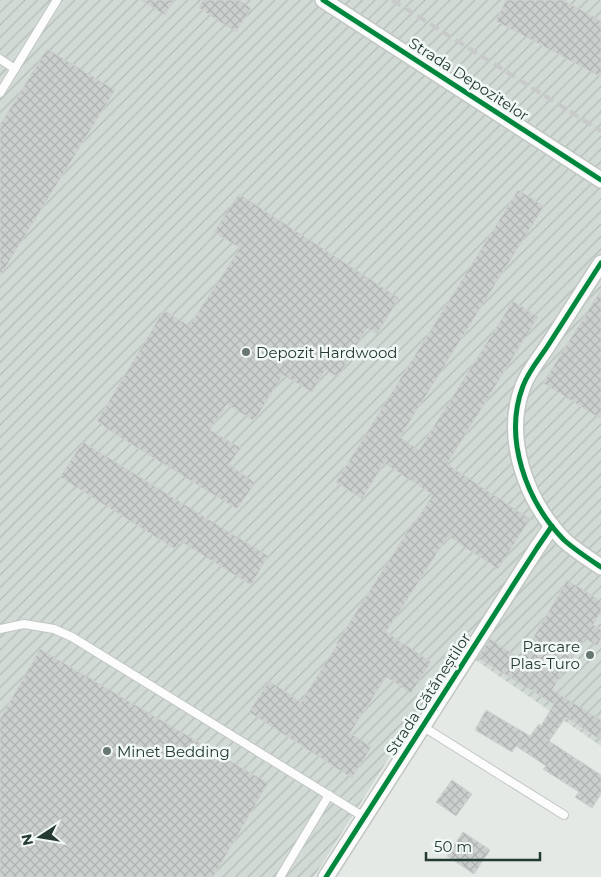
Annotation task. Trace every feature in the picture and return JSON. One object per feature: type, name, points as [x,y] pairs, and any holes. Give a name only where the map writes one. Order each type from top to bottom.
[{"type":"street","name":"Strada Depozitelor","points":[[323,0],[601,180]]},
{"type":"street","points":[[601,263],[523,384],[515,409],[515,435],[522,470],[538,504],[552,526],[565,540],[601,567]]},
{"type":"street","name":"Strada Cătăneștilor","points":[[326,877],[552,526]]},
{"type":"lane","points":[[0,93],[57,0]]},
{"type":"lane","points":[[0,59],[15,68]]},
{"type":"lane","points":[[0,629],[24,624],[54,629],[72,637],[364,817]]},
{"type":"lane","points":[[422,726],[564,815]]},
{"type":"lane","points":[[280,877],[329,795]]},
{"type":"shaded area","points":[[0,0],[601,0],[601,746],[458,648],[314,877],[0,877]]},
{"type":"building","points":[[140,0],[174,0],[165,15]]},
{"type":"building","points":[[203,0],[239,0],[251,8],[236,32],[199,8]]},
{"type":"building","points":[[506,0],[563,0],[601,21],[601,77],[496,21]]},
{"type":"building","points":[[47,49],[115,90],[0,276],[0,125]]},
{"type":"building","points":[[518,190],[544,206],[400,437],[419,450],[513,301],[538,317],[447,464],[530,519],[498,569],[448,536],[386,632],[431,662],[411,693],[386,677],[350,733],[371,747],[352,778],[249,712],[269,681],[301,702],[414,521],[433,495],[384,463],[362,499],[336,482]]},
{"type":"building","name":"Depozit Hardwood","points":[[239,194],[399,298],[377,334],[367,328],[338,377],[325,370],[312,392],[283,375],[254,421],[227,404],[210,430],[241,448],[229,464],[255,483],[237,509],[118,436],[97,421],[164,310],[189,326],[240,248],[214,232]]},
{"type":"building","points":[[601,290],[601,419],[543,383]]},
{"type":"building","points":[[83,442],[268,556],[251,585],[180,541],[175,549],[60,477]]},
{"type":"building","points":[[567,580],[601,601],[601,611],[593,625],[601,630],[601,639],[597,646],[585,638],[552,690],[601,720],[601,740],[566,717],[549,741],[601,775],[601,794],[592,808],[575,797],[579,792],[543,769],[546,766],[516,746],[512,752],[475,730],[486,710],[530,736],[539,724],[541,726],[554,704],[478,658],[490,639],[521,659]]},
{"type":"building","name":"Minet Bedding","points":[[40,649],[268,783],[213,877],[0,877],[0,719]]},
{"type":"building","points":[[452,780],[472,794],[456,816],[436,802]]},
{"type":"building","points":[[463,832],[490,850],[474,874],[447,856]]},
{"type":"railway","points":[[392,0],[601,131]]},
{"type":"cycle path","points":[[323,0],[601,180]]},
{"type":"cycle path","points":[[601,263],[528,376],[517,406],[516,427],[517,447],[522,468],[529,488],[539,507],[564,540],[601,567]]},
{"type":"cycle path","points":[[326,877],[552,526]]},
{"type":"place","name":"Depozit Hardwood","points":[[246,352]]},
{"type":"place","name":"Parcare Plas-Turo","points":[[590,655]]},
{"type":"place","name":"Minet Bedding","points":[[107,751]]}]
